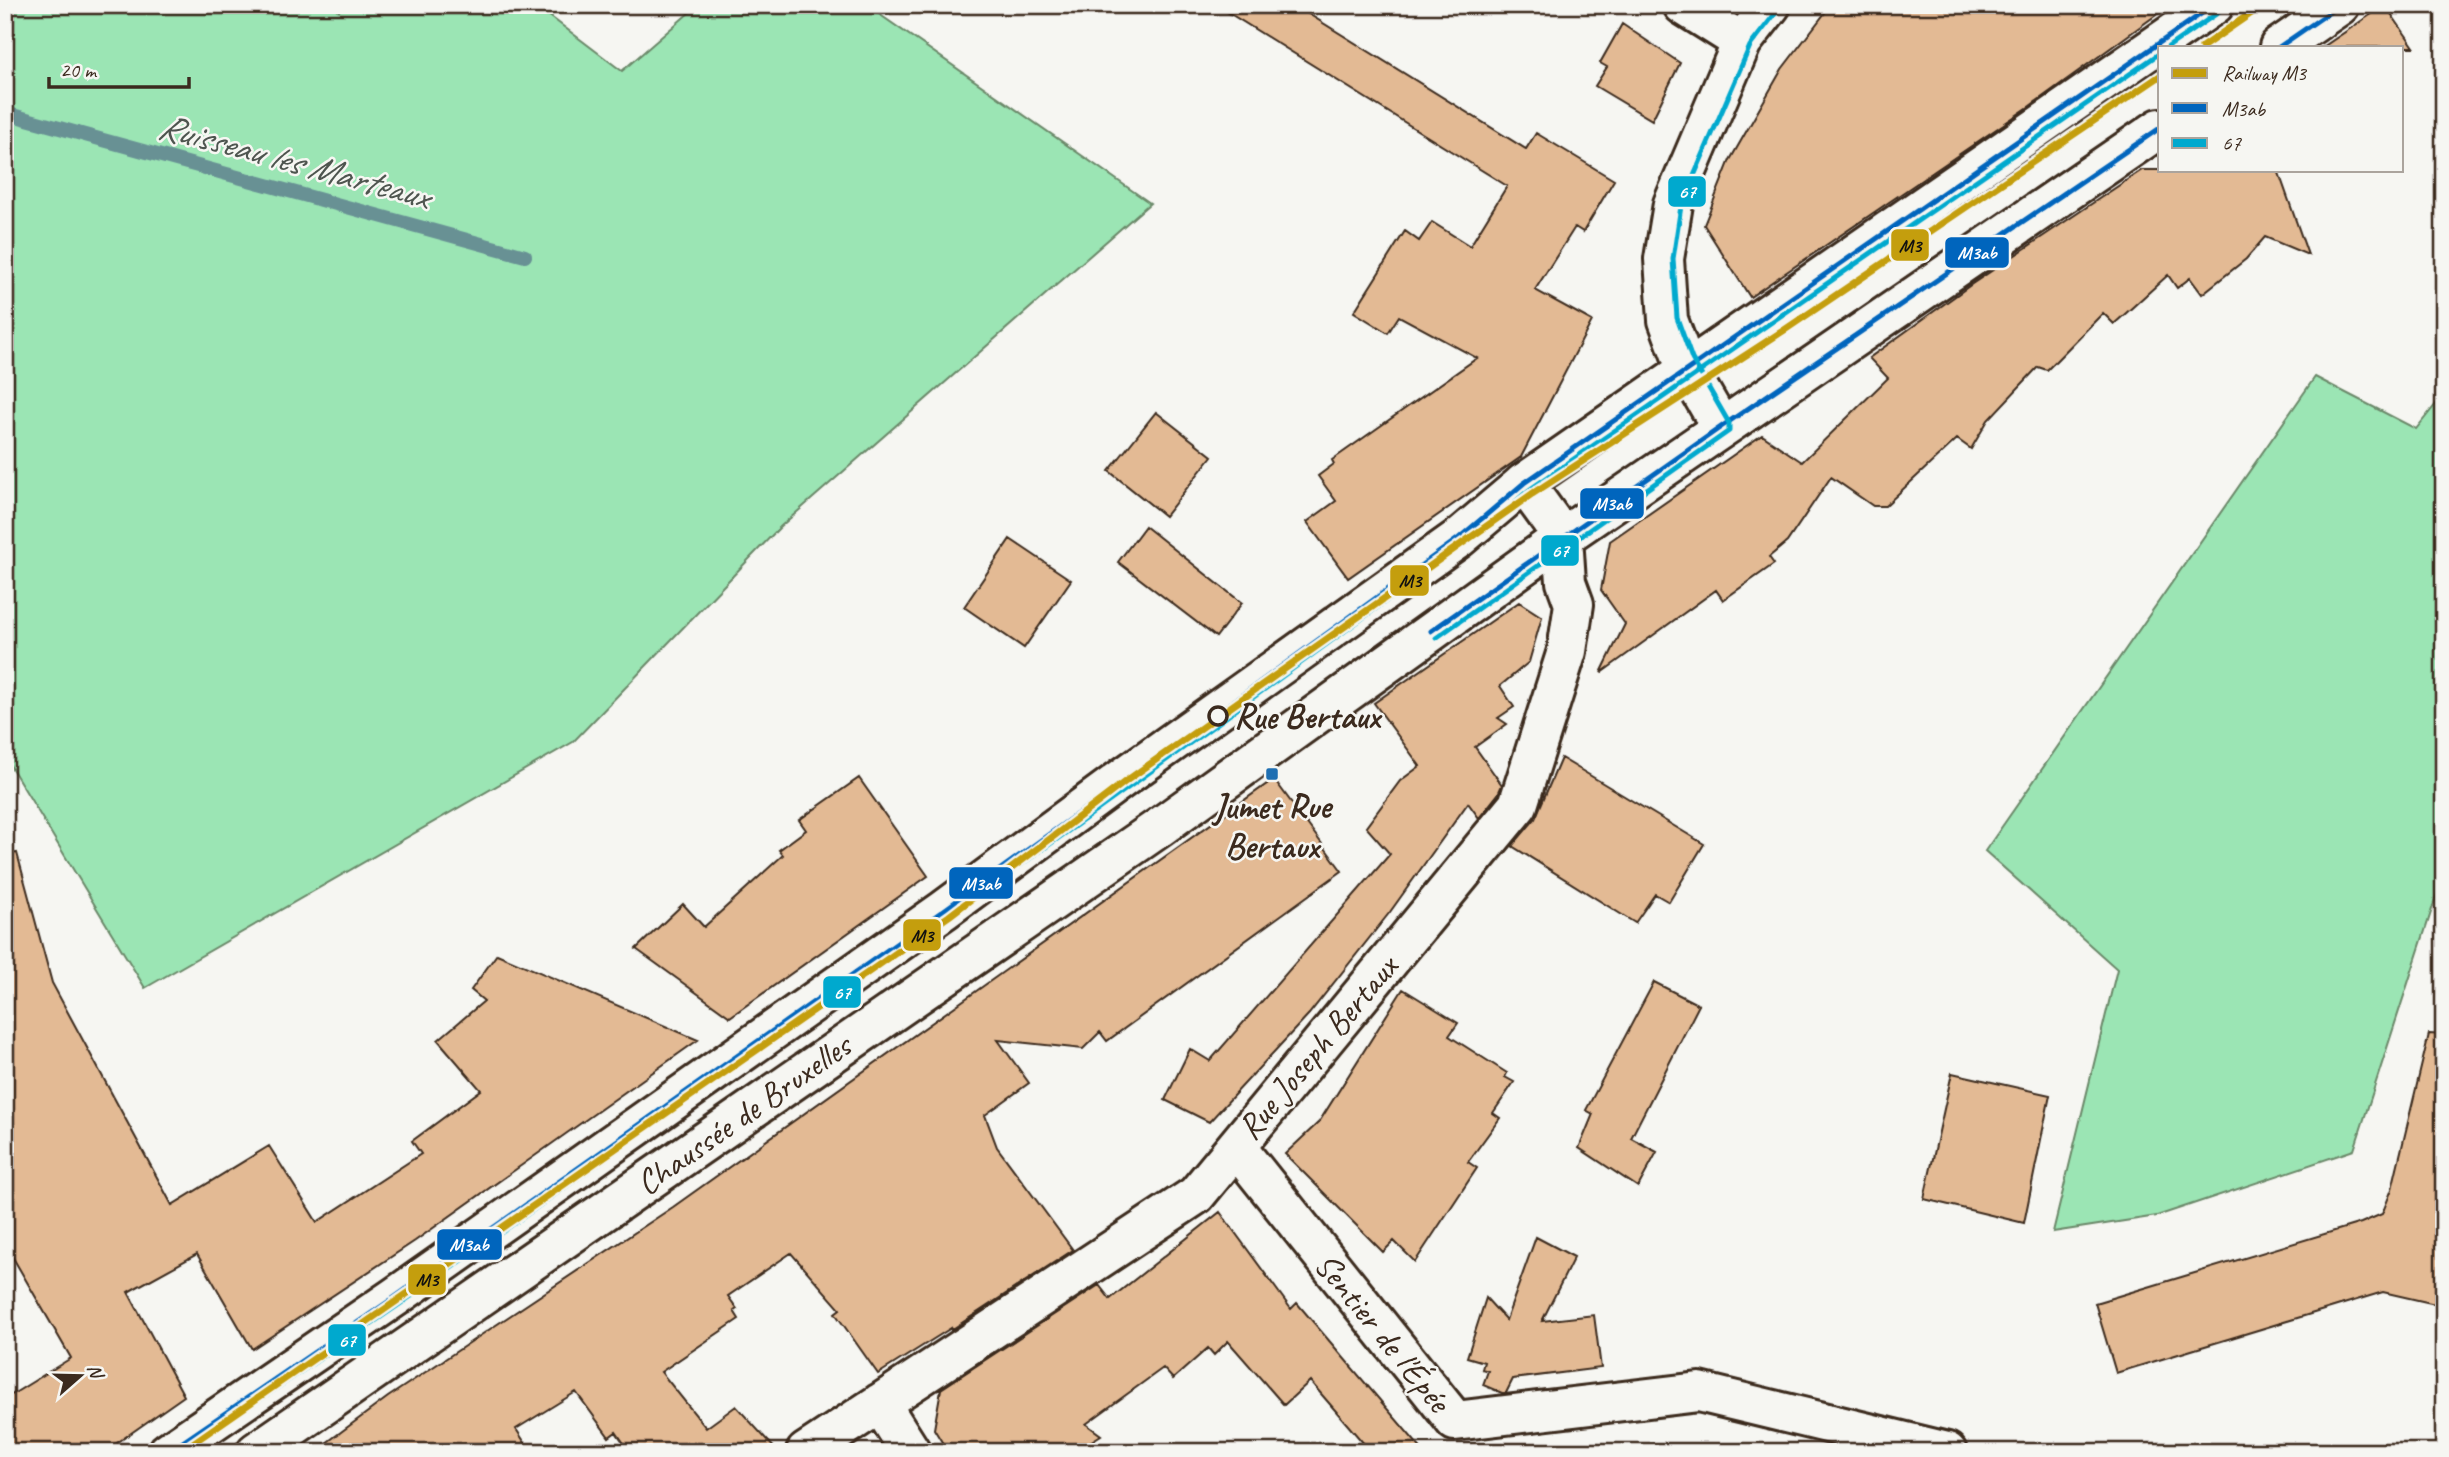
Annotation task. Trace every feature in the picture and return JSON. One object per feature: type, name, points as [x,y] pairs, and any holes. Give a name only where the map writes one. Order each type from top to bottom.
[{"type":"main road","points":[[1683,5],[1741,42]]},
{"type":"main road","points":[[1721,427],[1688,371],[1668,320],[1664,259],[1673,204],[1741,42],[1771,5]]},
{"type":"main road","name":"Chaussée de Bruxelles","points":[[168,1452],[395,1297],[944,910],[1124,777],[1459,538],[1524,483],[2214,5]]},
{"type":"main road","points":[[2280,46],[2340,5]]},
{"type":"main road","name":"Chaussée de Bruxelles","points":[[256,1452],[1160,827],[1563,537],[1721,427],[2158,129]]},
{"type":"main road","points":[[1524,483],[1563,537]]},
{"type":"main road","name":"Rue Joseph Bertaux","points":[[806,1452],[1196,1195],[1236,1147],[1518,805],[1567,651],[1574,604],[1566,582],[1563,537]]},
{"type":"main road","name":"Sentier de l'Épée","points":[[1236,1147],[1455,1421],[1699,1392],[1947,1452]]},
{"type":"main road","points":[[880,1403],[911,1452]]},
{"type":"green space","points":[[5,5],[330,5],[339,11],[343,5],[535,5],[622,71],[698,5],[866,5],[1150,203],[780,527],[573,742],[145,988],[5,757]]},
{"type":"green space","points":[[2315,377],[2416,429],[2444,394],[2444,872],[2354,1150],[2157,1216],[2053,1232],[2117,969],[1985,851]]},
{"type":"building","points":[[1216,5],[1294,5],[1526,149],[1536,133],[1614,180],[1583,232],[1575,227],[1535,290],[1592,321],[1521,457],[1348,578],[1307,522],[1336,501],[1318,476],[1334,464],[1332,460],[1477,358],[1399,316],[1388,333],[1354,312],[1405,231],[1419,241],[1432,222],[1470,246],[1507,186]]},
{"type":"building","points":[[1831,5],[2170,5],[2030,106],[1750,297],[1704,225],[1730,160],[1782,69]]},
{"type":"building","points":[[2385,5],[2414,47],[2404,46],[2324,46]]},
{"type":"building","points":[[1622,24],[1680,63],[1652,120],[1595,86],[1607,67],[1600,63]]},
{"type":"building","points":[[2142,170],[2279,172],[2308,255],[2265,237],[2246,259],[2202,294],[2190,278],[2177,288],[2168,275],[2114,324],[2103,313],[2047,370],[2038,367],[1988,420],[1971,449],[1957,439],[1885,506],[1873,506],[1831,477],[1787,542],[1769,557],[1774,564],[1723,600],[1716,590],[1601,673],[1625,624],[1601,590],[1610,541],[1762,435],[1802,462],[1888,378],[1869,358],[1972,284]]},
{"type":"building","points":[[1156,412],[1212,456],[1165,516],[1109,471]]},
{"type":"building","points":[[1145,526],[1242,603],[1216,637],[1118,562]]},
{"type":"building","points":[[1010,539],[1071,580],[1024,648],[964,607]]},
{"type":"building","points":[[1519,602],[1542,617],[1529,662],[1500,686],[1514,707],[1498,718],[1507,724],[1475,747],[1502,785],[1498,794],[1479,818],[1468,803],[1390,912],[1309,1014],[1209,1122],[1165,1100],[1190,1049],[1210,1061],[1390,854],[1366,827],[1400,781],[1420,766],[1374,703]]},
{"type":"building","points":[[1561,758],[1704,844],[1669,902],[1655,894],[1635,923],[1512,846],[1535,819]]},
{"type":"building","points":[[859,778],[928,876],[730,1017],[636,949],[683,904],[704,927],[783,855],[779,850],[806,830],[799,820]]},
{"type":"building","points":[[1274,779],[1342,871],[1107,1041],[1100,1032],[1083,1049],[998,1040],[1029,1083],[985,1115],[997,1147],[1073,1250],[878,1374],[835,1313],[840,1309],[791,1253],[728,1296],[737,1309],[734,1311],[739,1319],[661,1372],[706,1428],[736,1406],[778,1452],[630,1452],[616,1432],[609,1437],[576,1392],[516,1429],[531,1452],[314,1452],[388,1397],[673,1207]]},
{"type":"building","points":[[17,853],[52,983],[172,1205],[269,1146],[317,1222],[421,1154],[412,1141],[481,1090],[438,1040],[484,1001],[471,990],[497,954],[698,1040],[415,1241],[252,1349],[197,1254],[128,1292],[184,1396],[104,1452],[5,1452],[5,1399],[71,1358],[5,1244],[5,855]]},
{"type":"building","points":[[1654,982],[1699,1005],[1631,1138],[1657,1152],[1638,1187],[1579,1148],[1593,1114],[1586,1110]]},
{"type":"building","points":[[1403,989],[1458,1023],[1449,1036],[1507,1073],[1505,1077],[1514,1082],[1493,1113],[1500,1118],[1468,1162],[1477,1168],[1415,1262],[1394,1241],[1383,1252],[1285,1154],[1319,1122]]},
{"type":"building","points":[[2429,1034],[2444,1035],[2444,1306],[2383,1292],[2116,1373],[2095,1303],[2361,1223],[2382,1214],[2392,1189]]},
{"type":"building","points":[[1952,1073],[2050,1095],[2024,1223],[1924,1199]]},
{"type":"building","points":[[1220,1212],[1291,1309],[1297,1303],[1424,1452],[1371,1452],[1310,1381],[1284,1405],[1228,1341],[1214,1355],[1208,1348],[1173,1379],[1163,1368],[1086,1424],[1101,1435],[1074,1452],[948,1452],[934,1429],[941,1389],[1099,1285],[1110,1299]]},
{"type":"building","points":[[1536,1237],[1574,1257],[1542,1321],[1594,1315],[1601,1368],[1513,1379],[1506,1393],[1502,1393],[1483,1385],[1488,1371],[1482,1369],[1484,1362],[1467,1357],[1486,1298],[1506,1320]]},
{"type":"waterway","name":"Ruisseau les Marteaux","points":[[5,113],[525,256]]},
{"type":"rail line","name":"M3","points":[[2203,46],[2263,5]]},
{"type":"rail line","name":"M3","points":[[180,1452],[949,916],[1126,781],[1532,494],[1786,329],[2158,77]]},
{"type":"transit line","name":"M3ab","points":[[168,1452],[395,1297],[944,910],[1459,538],[1524,483],[2214,5]]},
{"type":"transit line","name":"M3ab","points":[[2280,46],[2340,5]]},
{"type":"transit line","name":"67","points":[[1436,638],[1729,431],[1729,423],[1692,359],[1677,318],[1673,259],[1681,206],[1750,46],[1778,10]]},
{"type":"transit line","name":"67","points":[[2169,46],[2219,12]]},
{"type":"transit line","name":"67","points":[[184,1452],[400,1304],[949,917],[1464,545],[1529,490],[2158,54]]},
{"type":"transit line","name":"M3ab","points":[[1431,631],[1721,427],[2158,129]]},
{"type":"place","name":"Rue Bertaux","points":[[1218,716]]},
{"type":"place","name":"Jumet Rue Bertaux","points":[[1272,774]]}]
